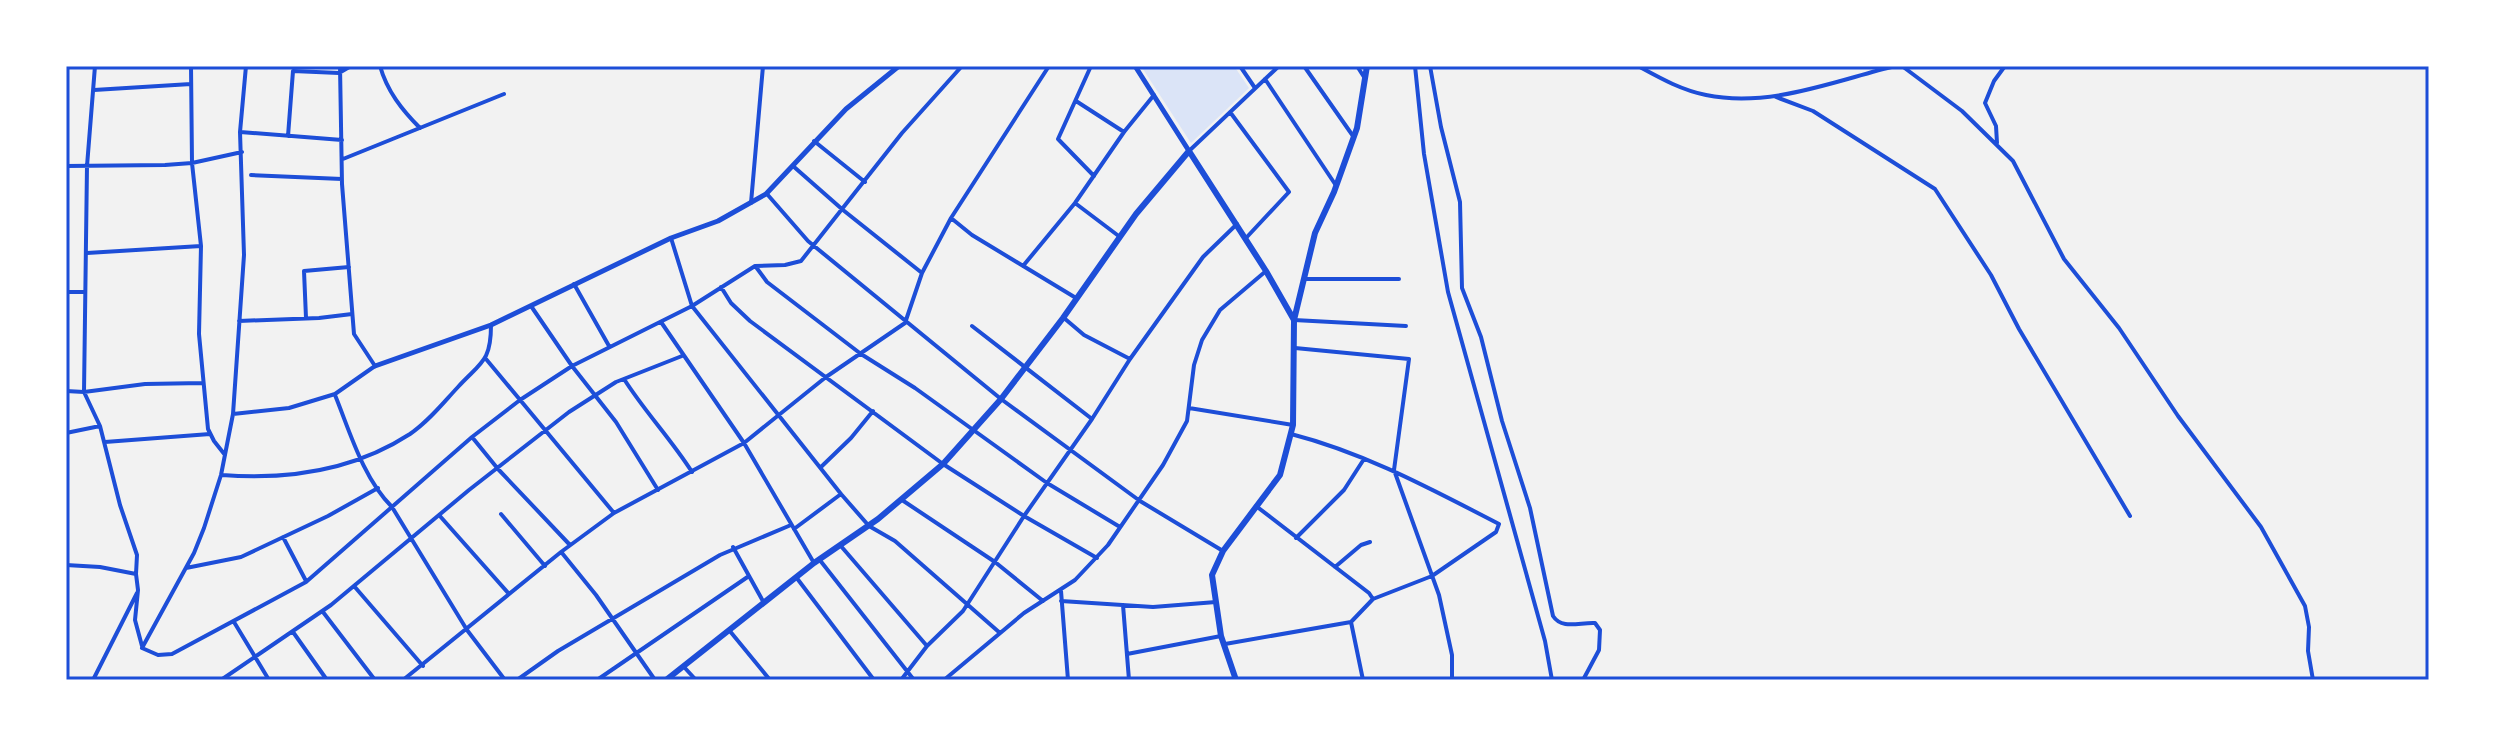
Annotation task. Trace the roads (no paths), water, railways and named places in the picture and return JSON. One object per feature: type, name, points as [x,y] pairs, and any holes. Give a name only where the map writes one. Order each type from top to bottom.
[{"type":"main road","points":[[1236,680],[1221,636],[1212,575],[1223,551],[1280,475],[1293,425],[1294,320],[1315,233],[1337,186],[1354,137],[1367,66]]},
{"type":"main road","points":[[666,680],[816,561],[869,526],[943,464],[1001,399],[1120,237],[1189,151],[1246,238],[1294,320]]},
{"type":"street","points":[[95,66],[87,166],[84,392],[100,426],[120,505],[137,555],[135,620],[142,648]]},
{"type":"street","points":[[191,66],[192,163],[201,246],[199,334],[203,383],[210,434],[225,455]]},
{"type":"street","points":[[142,648],[204,528],[221,475],[233,414],[244,255],[240,132],[246,66]]},
{"type":"street","points":[[340,66],[342,179],[354,334],[375,366]]},
{"type":"street","points":[[288,136],[293,71],[339,73],[351,66]]},
{"type":"street","points":[[380,66],[401,110],[420,128]]},
{"type":"street","points":[[751,203],[763,66]]},
{"type":"street","points":[[233,414],[289,408],[335,394],[375,366],[491,325],[671,238],[718,221],[766,194],[846,109],[899,66]]},
{"type":"street","points":[[142,648],[158,655],[172,654],[306,582],[472,437],[572,366],[692,306],[755,266],[801,261],[902,133],[962,66]]},
{"type":"street","points":[[403,680],[614,513],[744,443],[826,377],[905,323],[922,273],[951,218],[1049,66]]},
{"type":"street","points":[[1091,66],[1058,139],[1094,176]]},
{"type":"street","points":[[1136,66],[1189,151],[1279,66]]},
{"type":"street","points":[[1240,66],[1255,88]]},
{"type":"street","points":[[1304,66],[1354,137]]},
{"type":"street","points":[[1357,66],[1366,80]]},
{"type":"street","points":[[1415,66],[1424,154],[1448,292],[1545,641],[1552,680]]},
{"type":"street","points":[[1430,66],[1460,202],[1462,288],[1481,337],[1502,421],[1530,508],[1553,616],[1557,623],[1595,623],[1600,630],[1599,650],[1583,680]]},
{"type":"street","points":[[1638,66],[1674,85],[1708,96],[1776,97],[1895,66]]},
{"type":"street","points":[[1902,66],[1962,111],[2013,161],[2064,259],[2119,328],[2178,416],[2261,527],[2305,606],[2313,680]]},
{"type":"street","points":[[1998,145],[1996,126],[1985,103],[1994,81],[2005,66]]},
{"type":"street","points":[[1265,79],[1337,186]]},
{"type":"street","points":[[93,90],[191,84]]},
{"type":"street","points":[[343,159],[504,94]]},
{"type":"street","points":[[1023,266],[1075,203],[1154,95]]},
{"type":"street","points":[[1776,97],[1813,111],[1935,189],[1991,275],[2019,329],[2130,516]]},
{"type":"street","points":[[1076,101],[1124,132]]},
{"type":"street","points":[[1230,112],[1289,192],[1246,238]]},
{"type":"street","points":[[240,132],[342,140]]},
{"type":"street","points":[[814,141],[865,182]]},
{"type":"street","points":[[66,166],[140,167],[192,163],[242,152]]},
{"type":"street","points":[[791,164],[922,273]]},
{"type":"street","points":[[251,175],[342,179]]},
{"type":"street","points":[[766,194],[815,247],[1001,399],[1140,501],[1223,551]]},
{"type":"street","points":[[1075,203],[1120,237]]},
{"type":"street","points":[[951,218],[972,235],[1076,298]]},
{"type":"street","points":[[901,680],[927,646],[967,604],[1130,359],[1203,257],[1237,224]]},
{"type":"street","points":[[671,238],[692,306],[841,494],[869,526],[895,541],[1000,633]]},
{"type":"street","points":[[87,254],[201,246]]},
{"type":"street","points":[[755,266],[767,282],[861,354],[915,388],[1047,483],[1120,527]]},
{"type":"street","points":[[306,318],[304,271],[349,267]]},
{"type":"street","points":[[944,680],[1000,633],[1061,591],[1097,558],[1140,501],[1187,421],[1194,365],[1202,340],[1220,310],[1266,271]]},
{"type":"street","points":[[1305,279],[1399,279]]},
{"type":"street","points":[[574,284],[609,346]]},
{"type":"street","points":[[720,287],[750,321],[943,464],[1097,558]]},
{"type":"street","points":[[66,292],[85,292]]},
{"type":"street","points":[[531,306],[616,422],[658,490]]},
{"type":"street","points":[[239,321],[352,314]]},
{"type":"street","points":[[1063,318],[1084,335],[1130,359]]},
{"type":"street","points":[[1294,320],[1406,326]]},
{"type":"street","points":[[661,322],[744,443],[792,527],[816,561],[914,680]]},
{"type":"street","points":[[221,475],[257,478],[296,476],[361,459],[412,433],[486,359],[491,325]]},
{"type":"street","points":[[972,326],[1092,419]]},
{"type":"street","points":[[1293,348],[1409,359],[1394,470],[1432,576],[1452,655],[1452,680]]},
{"type":"street","points":[[221,680],[323,611],[439,515],[596,395],[624,379],[682,356]]},
{"type":"street","points":[[486,359],[614,513]]},
{"type":"street","points":[[624,379],[644,409],[670,437],[692,472]]},
{"type":"street","points":[[66,391],[203,383]]},
{"type":"street","points":[[335,394],[361,459],[378,488],[467,630],[505,680]]},
{"type":"street","points":[[1188,408],[1293,425]]},
{"type":"street","points":[[821,467],[873,411]]},
{"type":"street","points":[[66,433],[100,426]]},
{"type":"street","points":[[104,442],[210,434]]},
{"type":"street","points":[[1291,434],[1394,470],[1499,524],[1510,520]]},
{"type":"street","points":[[472,437],[570,545]]},
{"type":"street","points":[[1296,538],[1344,490],[1364,459]]},
{"type":"street","points":[[66,462],[66,495]]},
{"type":"street","points":[[186,568],[241,557],[328,516],[378,488]]},
{"type":"street","points":[[517,680],[558,651],[733,547],[792,527],[841,494]]},
{"type":"street","points":[[902,499],[995,562],[1043,601]]},
{"type":"street","points":[[1255,506],[1373,599]]},
{"type":"street","points":[[501,514],[545,566]]},
{"type":"street","points":[[439,515],[510,594]]},
{"type":"street","points":[[1223,644],[1351,622],[1373,599],[1432,576],[1496,532],[1499,524]]},
{"type":"street","points":[[283,537],[306,582]]},
{"type":"street","points":[[1335,567],[1361,545],[1370,542]]},
{"type":"street","points":[[839,545],[927,646]]},
{"type":"street","points":[[733,547],[764,603]]},
{"type":"street","points":[[561,552],[655,680]]},
{"type":"street","points":[[66,565],[136,574]]},
{"type":"street","points":[[597,680],[749,576]]},
{"type":"street","points":[[796,577],[874,680]]},
{"type":"street","points":[[354,586],[423,666]]},
{"type":"street","points":[[93,680],[138,590]]},
{"type":"street","points":[[1061,591],[1068,680]]},
{"type":"street","points":[[1061,601],[1153,607],[1216,602]]},
{"type":"street","points":[[1123,605],[1129,680]]},
{"type":"street","points":[[323,611],[375,680]]},
{"type":"street","points":[[234,622],[269,680]]},
{"type":"street","points":[[1351,622],[1363,680]]},
{"type":"street","points":[[729,630],[770,680]]},
{"type":"street","points":[[293,632],[327,680]]},
{"type":"street","points":[[1127,654],[1221,636]]},
{"type":"street","points":[[683,666],[696,680]]}]
